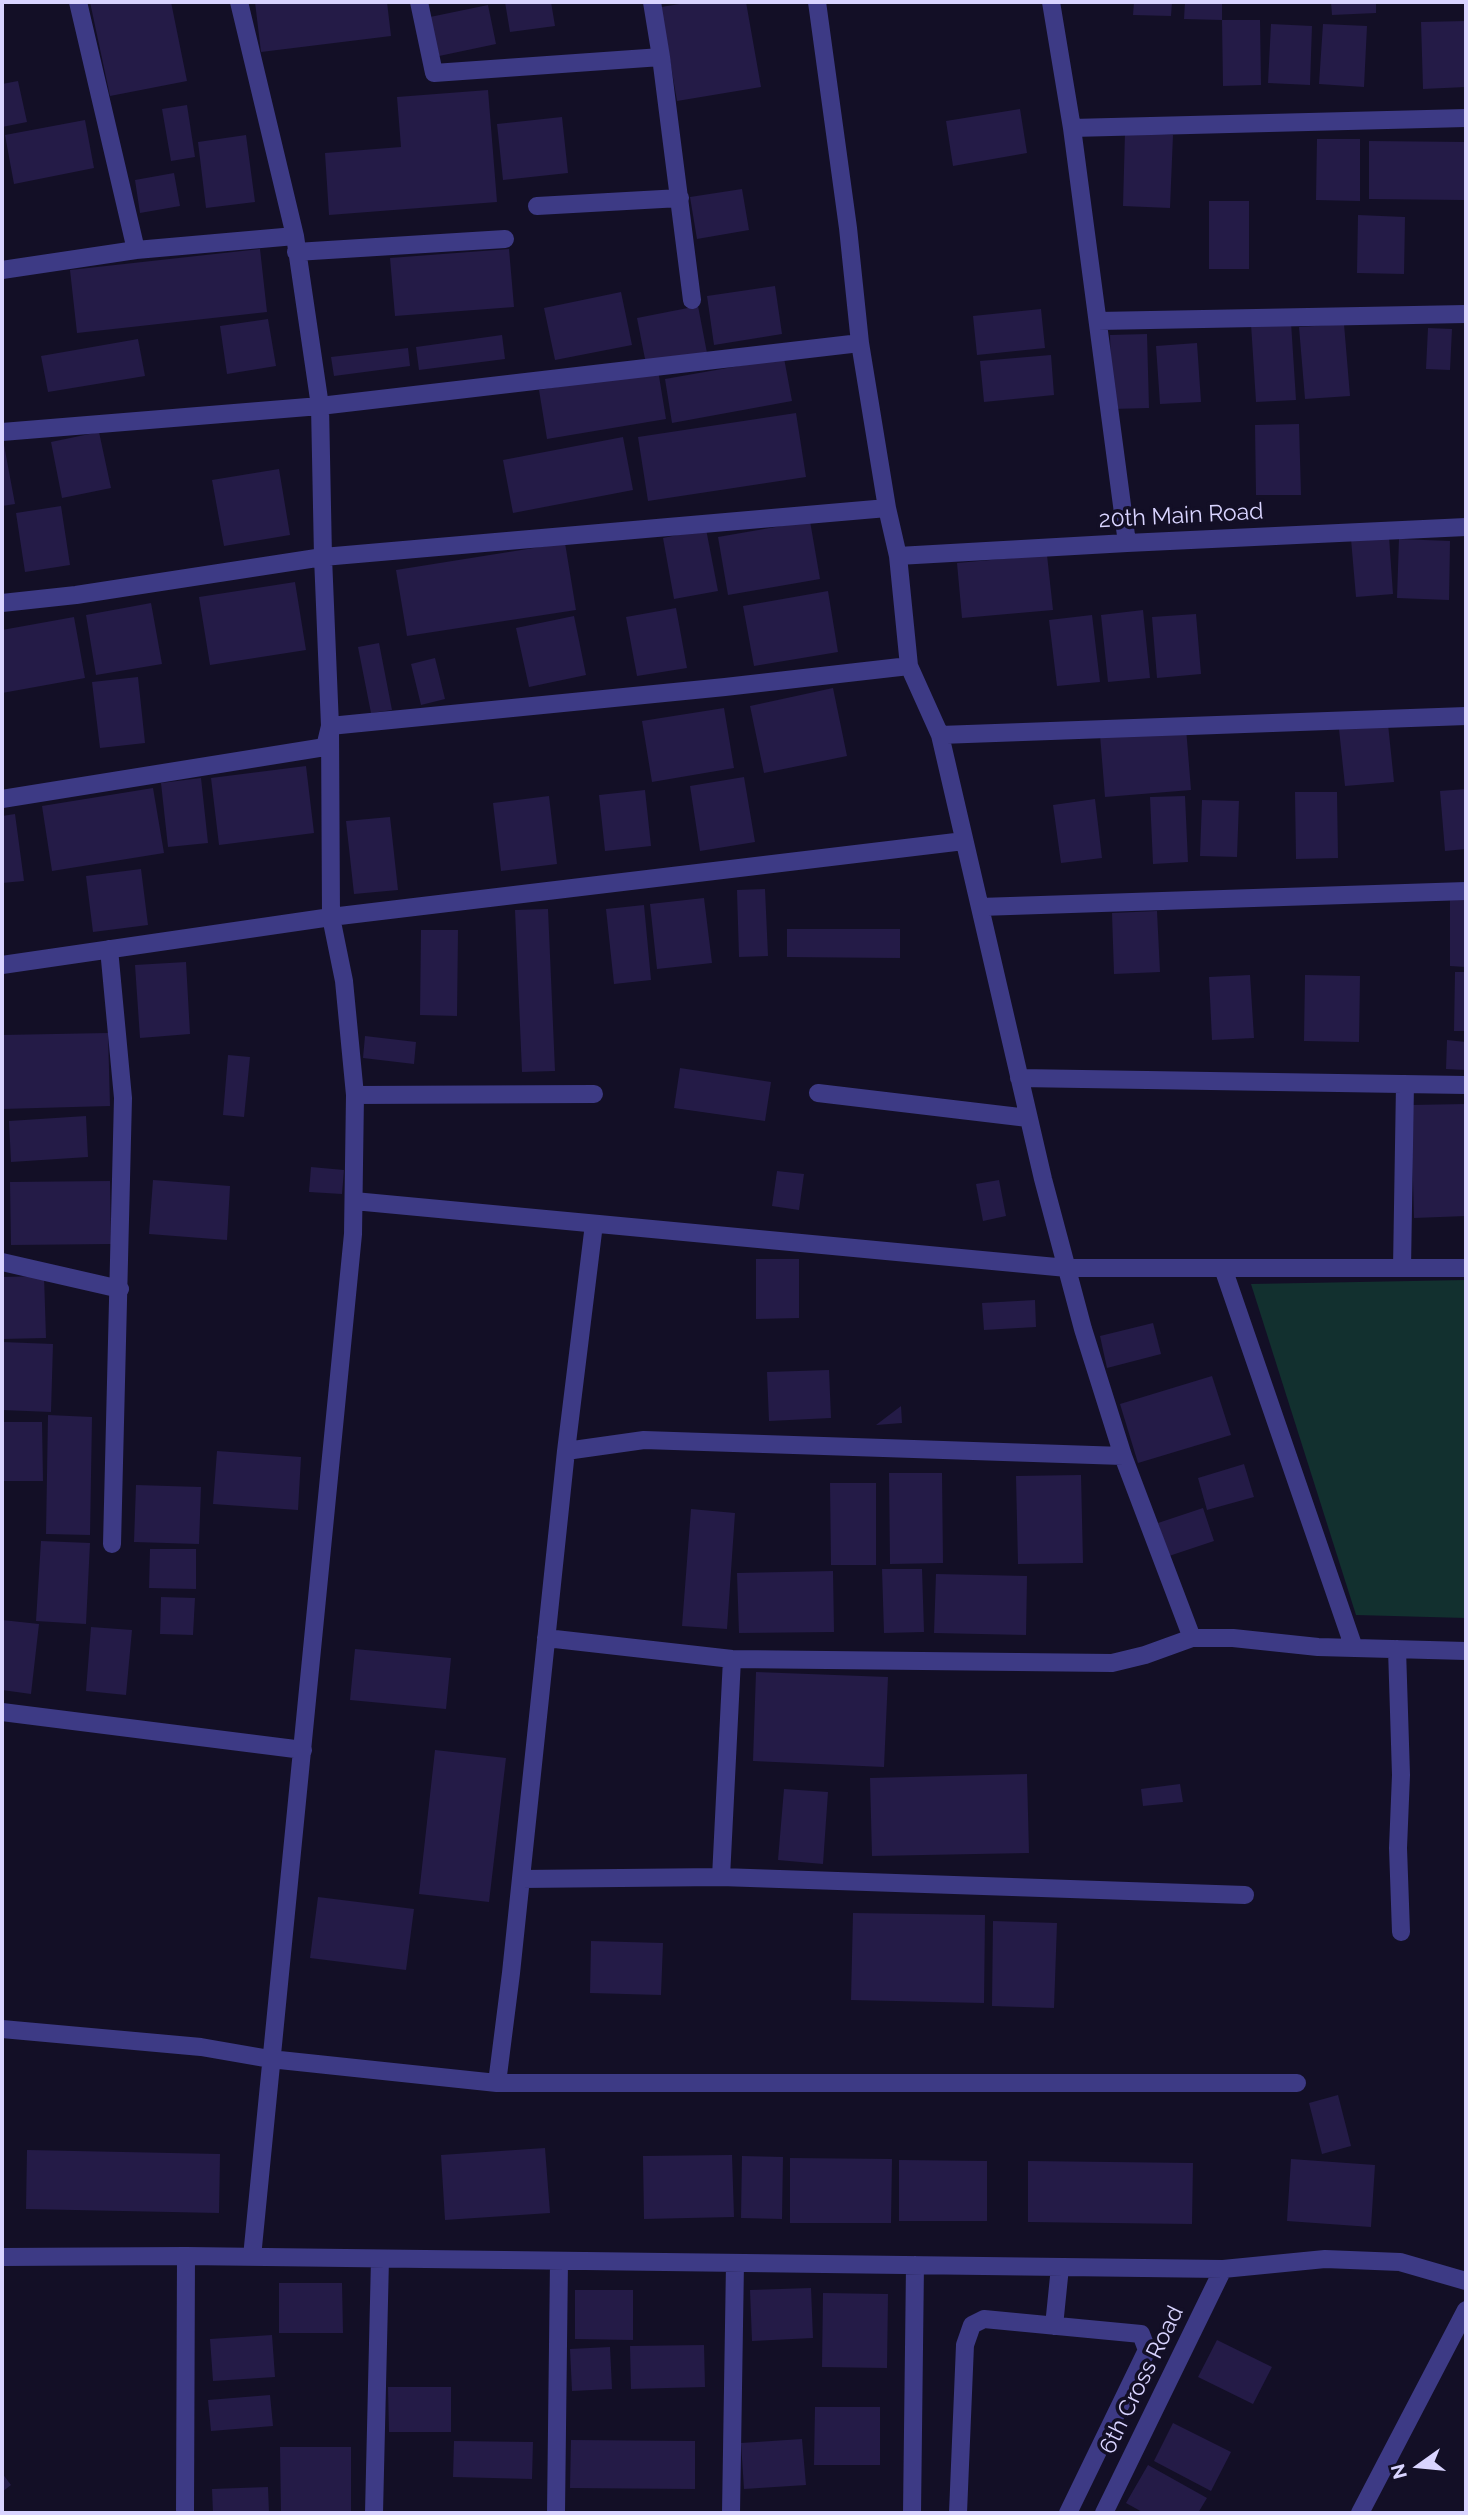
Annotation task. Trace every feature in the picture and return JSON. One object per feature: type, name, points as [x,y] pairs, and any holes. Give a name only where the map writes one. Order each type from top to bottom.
[{"type":"street","points":[[78,2],[136,250]]},
{"type":"street","points":[[239,2],[295,244],[320,406],[330,726],[331,917],[344,981],[355,1095],[354,1234],[252,2257]]},
{"type":"street","points":[[419,2],[434,73],[661,57]]},
{"type":"street","points":[[652,2],[692,300]]},
{"type":"street","points":[[817,2],[848,228],[860,343],[887,508],[898,556],[909,666],[940,735],[1028,1118],[1083,1329],[1123,1457],[1192,1638]]},
{"type":"street","points":[[1051,2],[1072,128],[1127,542]]},
{"type":"street","points":[[1072,128],[1466,118]]},
{"type":"street","points":[[537,206],[680,198]]},
{"type":"street","points":[[2,270],[136,250],[505,239]]},
{"type":"street","points":[[1098,321],[1466,314]]},
{"type":"street","points":[[2,432],[320,406],[860,343]]},
{"type":"street","points":[[2,603],[76,595],[323,557],[887,508]]},
{"type":"street","name":"20th Main Road","points":[[898,556],[1127,542],[1466,527]]},
{"type":"street","points":[[330,726],[909,666]]},
{"type":"street","points":[[940,735],[1466,716]]},
{"type":"street","points":[[2,799],[325,747],[330,726]]},
{"type":"street","points":[[2,965],[331,917],[964,841]]},
{"type":"street","points":[[980,907],[1466,891]]},
{"type":"street","points":[[109,949],[123,1098],[112,1545]]},
{"type":"street","points":[[1019,1078],[1466,1085]]},
{"type":"street","points":[[1402,1268],[1405,1084]]},
{"type":"street","points":[[818,1093],[1028,1118]]},
{"type":"street","points":[[355,1095],[594,1094]]},
{"type":"street","points":[[354,1201],[1067,1268],[1466,1268]]},
{"type":"street","points":[[497,2083],[566,1451],[594,1224]]},
{"type":"street","points":[[2,1262],[120,1289]]},
{"type":"street","points":[[1223,1268],[1354,1648]]},
{"type":"street","points":[[566,1451],[644,1440],[1123,1457]]},
{"type":"street","points":[[546,1638],[732,1659],[1112,1663],[1145,1655],[1192,1638],[1233,1638],[1354,1648],[1466,1651]]},
{"type":"street","points":[[1397,1649],[1401,1775],[1398,1849],[1401,1932]]},
{"type":"street","points":[[721,1877],[732,1659]]},
{"type":"street","points":[[2,1712],[303,1750]]},
{"type":"street","points":[[521,1879],[721,1877],[1245,1895]]},
{"type":"street","points":[[2,2029],[201,2047],[270,2059],[497,2083],[1297,2083]]},
{"type":"street","points":[[185,2513],[186,2256]]},
{"type":"street","points":[[2,2257],[186,2256],[1223,2269],[1325,2259],[1400,2262],[1466,2281]]},
{"type":"street","points":[[374,2513],[380,2259]]},
{"type":"street","points":[[556,2513],[559,2261]]},
{"type":"street","points":[[731,2513],[735,2263]]},
{"type":"street","points":[[912,2513],[915,2265]]},
{"type":"street","points":[[1055,2326],[1060,2267]]},
{"type":"street","name":"6th Cross Road","points":[[1104,2513],[1223,2269]]},
{"type":"street","points":[[1360,2513],[1466,2309]]},
{"type":"street","points":[[958,2513],[965,2345],[972,2325],[984,2319],[1141,2334],[1147,2350],[1068,2513]]},
{"type":"green space","points":[[1466,1280],[1466,1618],[1356,1615],[1251,1284]]},
{"type":"building","points":[[90,2],[171,2],[187,81],[110,96]]},
{"type":"building","points":[[255,2],[387,2],[391,36],[261,52]]},
{"type":"building","points":[[505,2],[551,2],[555,26],[510,32]]},
{"type":"building","points":[[692,2],[746,2],[761,87],[677,101],[661,7]]},
{"type":"building","points":[[1134,2],[1172,2],[1171,16],[1133,15]]},
{"type":"building","points":[[1185,2],[1222,2],[1222,20],[1184,19]]},
{"type":"building","points":[[1331,2],[1376,2],[1376,13],[1332,15]]},
{"type":"building","points":[[488,5],[496,44],[439,56],[430,17]]},
{"type":"building","points":[[1222,20],[1260,20],[1261,85],[1223,86]]},
{"type":"building","points":[[1466,21],[1466,87],[1423,89],[1421,22]]},
{"type":"building","points":[[1271,24],[1312,26],[1310,85],[1268,83]]},
{"type":"building","points":[[1323,24],[1367,26],[1364,87],[1319,84]]},
{"type":"building","points":[[18,81],[27,122],[2,127],[2,84]]},
{"type":"building","points":[[488,90],[497,202],[329,215],[325,153],[401,147],[397,97]]},
{"type":"building","points":[[187,105],[195,157],[171,161],[162,109]]},
{"type":"building","points":[[1020,109],[1027,153],[953,166],[946,121]]},
{"type":"building","points":[[562,117],[568,173],[503,180],[497,124]]},
{"type":"building","points":[[85,120],[94,168],[14,184],[5,135]]},
{"type":"building","points":[[1125,133],[1173,135],[1170,208],[1123,206]]},
{"type":"building","points":[[246,135],[255,202],[206,208],[198,142]]},
{"type":"building","points":[[1317,139],[1360,139],[1360,201],[1316,200]]},
{"type":"building","points":[[1369,141],[1466,142],[1465,200],[1369,199]]},
{"type":"building","points":[[174,173],[180,206],[140,213],[135,180]]},
{"type":"building","points":[[742,189],[749,230],[697,239],[690,197]]},
{"type":"building","points":[[1209,201],[1249,201],[1249,269],[1209,269]]},
{"type":"building","points":[[1358,215],[1405,217],[1404,274],[1357,273]]},
{"type":"building","points":[[260,249],[267,312],[77,333],[70,270]]},
{"type":"building","points":[[509,249],[514,307],[395,316],[390,258]]},
{"type":"building","points":[[775,286],[782,334],[714,345],[707,296]]},
{"type":"building","points":[[621,292],[632,345],[555,360],[544,308]]},
{"type":"building","points":[[698,306],[707,353],[646,364],[637,318]]},
{"type":"building","points":[[1041,309],[1045,348],[977,355],[973,316]]},
{"type":"building","points":[[268,319],[276,366],[227,374],[220,326]]},
{"type":"building","points":[[1291,322],[1296,400],[1256,402],[1251,324]]},
{"type":"building","points":[[1344,324],[1350,396],[1305,399],[1299,327]]},
{"type":"building","points":[[1428,328],[1452,329],[1450,370],[1426,369]]},
{"type":"building","points":[[1147,334],[1149,408],[1112,409],[1110,335]]},
{"type":"building","points":[[502,335],[505,359],[419,370],[416,347]]},
{"type":"building","points":[[138,339],[145,376],[48,392],[41,356]]},
{"type":"building","points":[[1197,343],[1201,402],[1160,404],[1156,346]]},
{"type":"building","points":[[408,348],[410,366],[334,376],[331,357]]},
{"type":"building","points":[[1051,355],[1054,395],[984,402],[980,361]]},
{"type":"building","points":[[784,358],[792,401],[672,423],[665,379]]},
{"type":"building","points":[[658,370],[666,419],[547,439],[539,390]]},
{"type":"building","points":[[796,413],[806,477],[648,501],[638,437]]},
{"type":"building","points":[[1299,424],[1301,495],[1256,495],[1255,425]]},
{"type":"building","points":[[99,432],[111,488],[62,498],[51,442]]},
{"type":"building","points":[[623,437],[633,490],[513,513],[503,460]]},
{"type":"building","points":[[2,445],[15,504],[2,506]]},
{"type":"building","points":[[279,469],[290,535],[224,546],[212,480]]},
{"type":"building","points":[[61,506],[70,565],[25,572],[16,513]]},
{"type":"building","points":[[810,521],[820,579],[728,595],[718,537]]},
{"type":"building","points":[[706,529],[718,591],[674,599],[663,538]]},
{"type":"building","points":[[1389,537],[1393,594],[1356,597],[1351,539]]},
{"type":"building","points":[[1399,539],[1450,541],[1449,600],[1397,598]]},
{"type":"building","points":[[565,543],[576,610],[407,636],[396,570]]},
{"type":"building","points":[[1047,555],[1053,610],[962,618],[957,563]]},
{"type":"building","points":[[295,582],[306,650],[210,665],[199,597]]},
{"type":"building","points":[[828,591],[838,652],[754,666],[743,606]]},
{"type":"building","points":[[151,603],[162,664],[96,675],[86,615]]},
{"type":"building","points":[[676,608],[687,668],[637,676],[626,617]]},
{"type":"building","points":[[1143,610],[1150,678],[1108,682],[1101,615]]},
{"type":"building","points":[[1196,614],[1201,674],[1157,678],[1152,617]]},
{"type":"building","points":[[1092,615],[1100,682],[1057,686],[1049,620]]},
{"type":"building","points":[[574,616],[586,675],[529,687],[516,628]]},
{"type":"building","points":[[74,617],[85,678],[2,693],[2,630]]},
{"type":"building","points":[[379,643],[392,710],[371,713],[358,647]]},
{"type":"building","points":[[435,658],[445,699],[421,705],[411,664]]},
{"type":"building","points":[[138,677],[145,743],[100,748],[92,682]]},
{"type":"building","points":[[833,688],[847,756],[764,773],[750,706]]},
{"type":"building","points":[[724,708],[734,768],[652,782],[642,721]]},
{"type":"building","points":[[1388,724],[1394,782],[1345,786],[1339,729]]},
{"type":"building","points":[[1186,728],[1191,790],[1105,797],[1100,735]]},
{"type":"building","points":[[306,766],[314,833],[219,845],[211,778]]},
{"type":"building","points":[[744,777],[755,842],[700,851],[690,786]]},
{"type":"building","points":[[201,778],[208,843],[168,847],[161,783]]},
{"type":"building","points":[[153,788],[164,853],[52,871],[42,806]]},
{"type":"building","points":[[1466,789],[1466,849],[1445,851],[1440,791]]},
{"type":"building","points":[[645,790],[651,846],[605,851],[599,795]]},
{"type":"building","points":[[1295,792],[1337,792],[1338,858],[1296,859]]},
{"type":"building","points":[[549,796],[557,864],[501,871],[493,803]]},
{"type":"building","points":[[1185,796],[1188,862],[1153,864],[1150,797]]},
{"type":"building","points":[[1095,799],[1102,858],[1061,863],[1053,805]]},
{"type":"building","points":[[1202,800],[1239,801],[1237,857],[1200,856]]},
{"type":"building","points":[[15,814],[24,881],[2,883],[2,816]]},
{"type":"building","points":[[390,817],[398,890],[354,894],[346,821]]},
{"type":"building","points":[[141,869],[148,925],[93,932],[86,876]]},
{"type":"building","points":[[765,889],[768,956],[739,957],[737,890]]},
{"type":"building","points":[[704,898],[712,963],[657,969],[650,904]]},
{"type":"building","points":[[1450,899],[1466,899],[1466,967],[1450,966]]},
{"type":"building","points":[[644,905],[651,980],[614,984],[606,909]]},
{"type":"building","points":[[548,909],[555,1071],[522,1072],[515,910]]},
{"type":"building","points":[[1157,911],[1160,972],[1114,974],[1112,913]]},
{"type":"building","points":[[787,929],[900,929],[900,958],[787,957]]},
{"type":"building","points":[[421,930],[458,930],[457,1016],[420,1015]]},
{"type":"building","points":[[186,962],[190,1034],[140,1038],[135,965]]},
{"type":"building","points":[[1455,972],[1466,972],[1466,1031],[1454,1031]]},
{"type":"building","points":[[1250,975],[1254,1038],[1212,1040],[1209,977]]},
{"type":"building","points":[[1305,975],[1360,976],[1359,1042],[1304,1041]]},
{"type":"building","points":[[108,1033],[110,1106],[2,1109],[2,1035]]},
{"type":"building","points":[[365,1036],[416,1042],[414,1064],[363,1058]]},
{"type":"building","points":[[1447,1040],[1466,1042],[1466,1070],[1446,1069]]},
{"type":"building","points":[[228,1055],[250,1057],[244,1117],[223,1115]]},
{"type":"building","points":[[680,1068],[771,1082],[765,1121],[674,1108]]},
{"type":"building","points":[[1466,1104],[1466,1216],[1414,1218],[1411,1105]]},
{"type":"building","points":[[86,1116],[88,1157],[11,1162],[9,1121]]},
{"type":"building","points":[[311,1167],[344,1170],[342,1194],[309,1192]]},
{"type":"building","points":[[777,1171],[804,1174],[799,1210],[772,1206]]},
{"type":"building","points":[[153,1180],[230,1186],[227,1240],[149,1234]]},
{"type":"building","points":[[999,1180],[1006,1216],[983,1221],[976,1184]]},
{"type":"building","points":[[110,1181],[111,1244],[11,1245],[10,1182]]},
{"type":"building","points":[[756,1259],[799,1259],[799,1318],[756,1319]]},
{"type":"building","points":[[44,1276],[46,1338],[2,1339],[2,1277]]},
{"type":"building","points":[[1035,1300],[1036,1327],[984,1330],[982,1303]]},
{"type":"building","points":[[1153,1323],[1161,1354],[1107,1368],[1100,1336]]},
{"type":"building","points":[[2,1342],[53,1344],[51,1412],[2,1410]]},
{"type":"building","points":[[829,1370],[831,1418],[769,1421],[767,1372]]},
{"type":"building","points":[[1212,1376],[1231,1435],[1138,1463],[1120,1404]]},
{"type":"building","points":[[901,1406],[902,1423],[876,1425]]},
{"type":"building","points":[[48,1415],[92,1417],[90,1535],[46,1534]]},
{"type":"building","points":[[2,1422],[42,1422],[43,1481],[2,1481]]},
{"type":"building","points":[[217,1451],[301,1457],[298,1510],[213,1504]]},
{"type":"building","points":[[1244,1464],[1254,1497],[1207,1510],[1198,1478]]},
{"type":"building","points":[[889,1473],[942,1473],[943,1563],[890,1564]]},
{"type":"building","points":[[1081,1475],[1083,1563],[1018,1564],[1016,1476]]},
{"type":"building","points":[[830,1483],[876,1483],[876,1565],[831,1565]]},
{"type":"building","points":[[136,1485],[201,1487],[199,1544],[134,1542]]},
{"type":"building","points":[[1203,1508],[1214,1541],[1169,1556],[1158,1523]]},
{"type":"building","points":[[691,1509],[735,1513],[727,1629],[682,1626]]},
{"type":"building","points":[[41,1541],[90,1543],[86,1624],[36,1621]]},
{"type":"building","points":[[150,1549],[196,1549],[196,1589],[149,1588]]},
{"type":"building","points":[[882,1569],[922,1569],[924,1632],[884,1633]]},
{"type":"building","points":[[833,1571],[834,1632],[739,1633],[737,1573]]},
{"type":"building","points":[[936,1574],[1027,1576],[1026,1635],[934,1633]]},
{"type":"building","points":[[161,1597],[195,1598],[193,1635],[160,1634]]},
{"type":"building","points":[[2,1620],[39,1624],[31,1694],[2,1690]]},
{"type":"building","points":[[91,1627],[132,1630],[126,1695],[86,1691]]},
{"type":"building","points":[[355,1649],[451,1658],[446,1709],[350,1700]]},
{"type":"building","points":[[756,1672],[888,1677],[884,1767],[753,1761]]},
{"type":"building","points":[[435,1750],[506,1758],[489,1902],[419,1894]]},
{"type":"building","points":[[1027,1774],[1029,1853],[872,1856],[870,1778]]},
{"type":"building","points":[[1180,1784],[1183,1802],[1143,1806],[1141,1789]]},
{"type":"building","points":[[784,1789],[828,1792],[823,1864],[778,1860]]},
{"type":"building","points":[[318,1897],[414,1909],[406,1970],[310,1958]]},
{"type":"building","points":[[853,1913],[985,1915],[984,2003],[851,2000]]},
{"type":"building","points":[[993,1921],[1057,1923],[1054,2008],[992,2006]]},
{"type":"building","points":[[591,1941],[663,1943],[661,1995],[590,1993]]},
{"type":"building","points":[[1338,2095],[1351,2146],[1322,2154],[1309,2103]]},
{"type":"building","points":[[545,2148],[550,2213],[445,2220],[441,2155]]},
{"type":"building","points":[[27,2150],[220,2154],[219,2213],[26,2209]]},
{"type":"building","points":[[732,2155],[734,2217],[644,2219],[643,2156]]},
{"type":"building","points":[[742,2156],[783,2157],[782,2219],[741,2218]]},
{"type":"building","points":[[790,2158],[892,2159],[891,2223],[790,2223]]},
{"type":"building","points":[[1291,2159],[1375,2165],[1371,2227],[1287,2221]]},
{"type":"building","points":[[899,2160],[987,2161],[987,2221],[899,2221]]},
{"type":"building","points":[[1028,2161],[1193,2163],[1192,2224],[1028,2222]]},
{"type":"building","points":[[279,2283],[342,2283],[343,2333],[279,2333]]},
{"type":"building","points":[[811,2288],[813,2338],[752,2341],[750,2290]]},
{"type":"building","points":[[575,2290],[633,2290],[633,2340],[575,2339]]},
{"type":"building","points":[[823,2293],[888,2294],[887,2368],[822,2367]]},
{"type":"building","points":[[272,2335],[275,2377],[213,2381],[210,2339]]},
{"type":"building","points":[[1217,2340],[1272,2367],[1253,2404],[1198,2377]]},
{"type":"building","points":[[704,2345],[705,2387],[631,2389],[630,2346]]},
{"type":"building","points":[[610,2347],[612,2389],[572,2391],[570,2349]]},
{"type":"building","points":[[388,2387],[451,2387],[451,2432],[389,2432]]},
{"type":"building","points":[[270,2395],[273,2426],[211,2431],[208,2400]]},
{"type":"building","points":[[815,2407],[880,2407],[880,2465],[814,2465]]},
{"type":"building","points":[[1173,2423],[1231,2452],[1211,2491],[1154,2461]]},
{"type":"building","points":[[802,2439],[806,2485],[744,2489],[741,2443]]},
{"type":"building","points":[[571,2440],[695,2441],[695,2489],[570,2488]]},
{"type":"building","points":[[454,2441],[533,2442],[532,2479],[453,2477]]},
{"type":"building","points":[[280,2447],[351,2447],[351,2513],[281,2513]]},
{"type":"building","points":[[1148,2465],[1207,2498],[1198,2513],[1144,2513],[1126,2503]]},
{"type":"building","points":[[2,2473],[11,2485],[2,2492]]},
{"type":"building","points":[[268,2487],[269,2513],[213,2513],[212,2489]]}]
